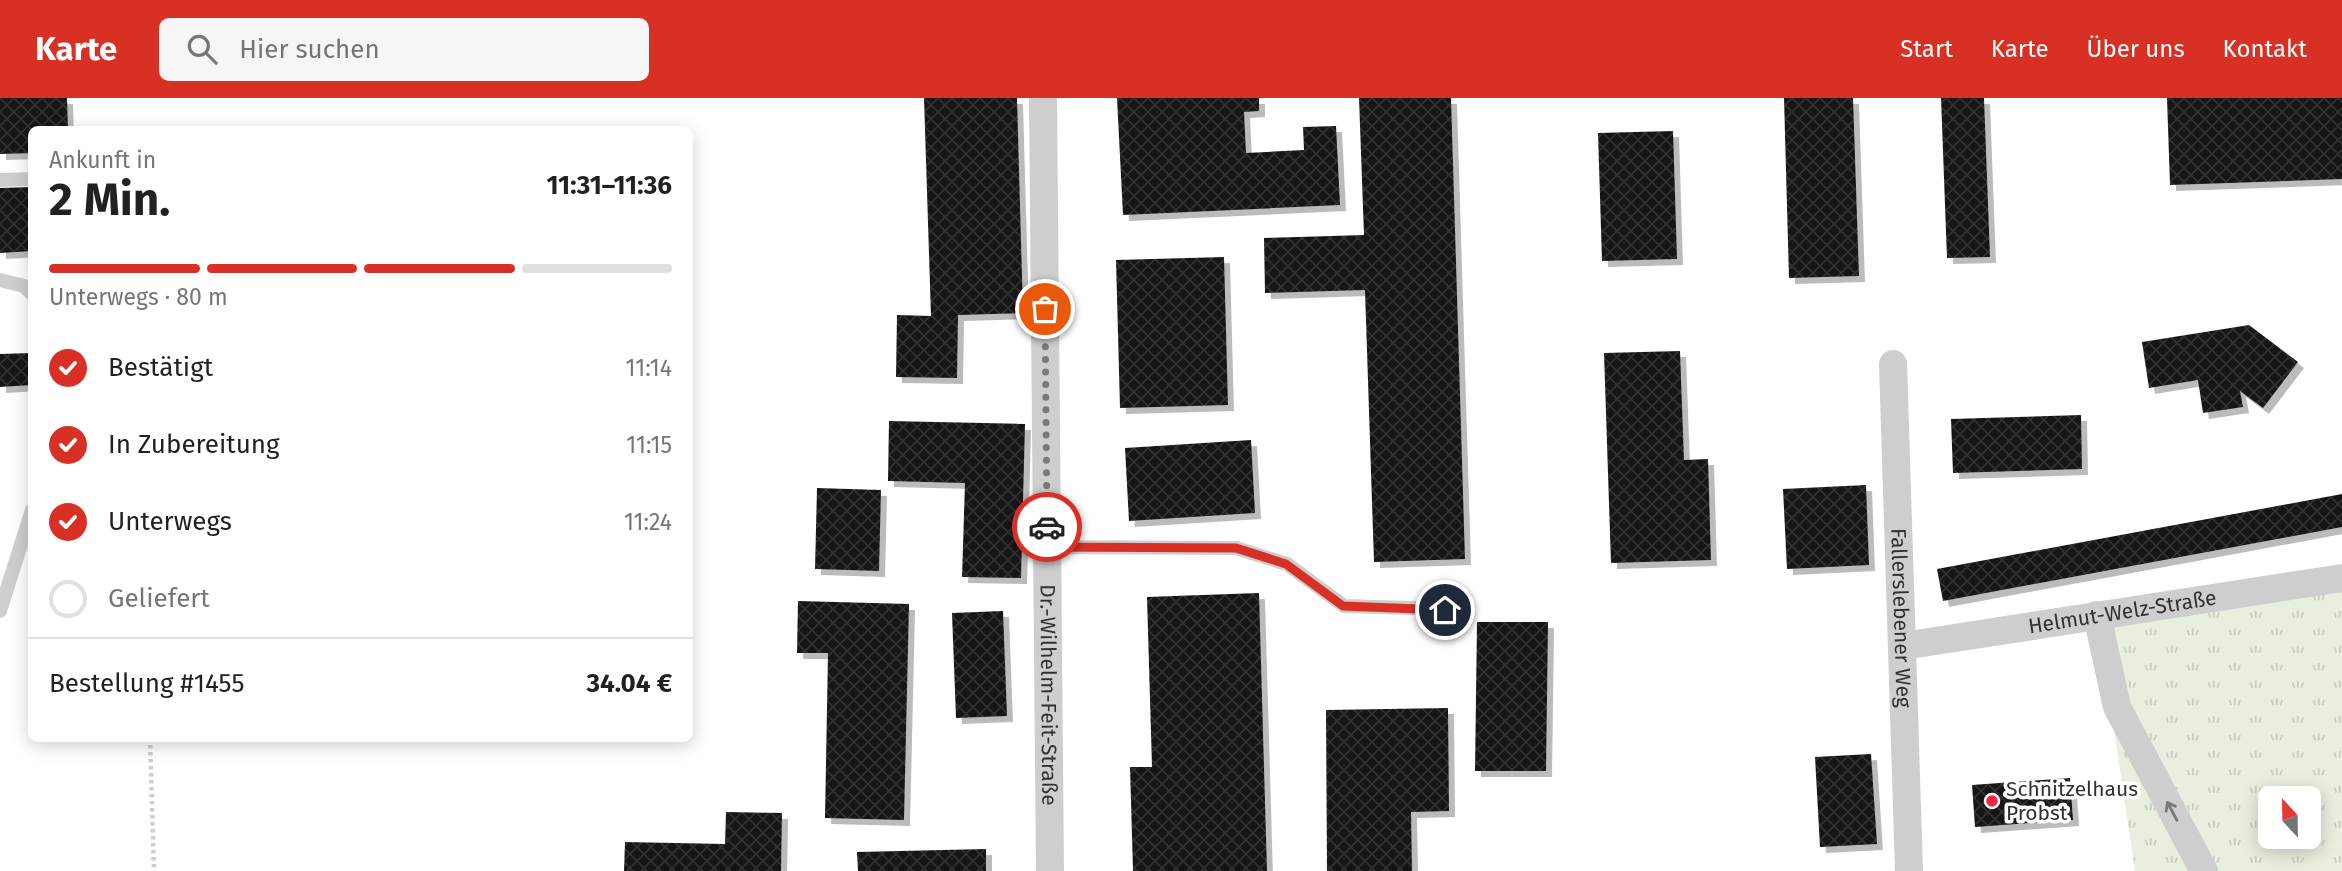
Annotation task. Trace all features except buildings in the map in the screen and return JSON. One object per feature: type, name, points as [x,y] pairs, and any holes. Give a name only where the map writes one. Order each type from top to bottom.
[{"type":"street","name":"Dr.-Wilhelm-Feit-Straße","points":[[1043,98],[1050,871]]},
{"type":"street","name":"Fallerslebener Weg","points":[[1893,365],[1909,871]]},
{"type":"street","name":"Helmut-Welz-Straße","points":[[1903,646],[2342,578]]},
{"type":"street","points":[[2097,615],[2117,707],[2204,871]]},
{"type":"lane","points":[[0,180],[28,179]]},
{"type":"lane","points":[[0,280],[24,286],[28,290]]},
{"type":"lane","points":[[0,611],[28,523]]},
{"type":"lane","points":[[1048,547],[1236,548],[1286,564],[1343,606],[1445,610]]},
{"type":"path","points":[[150,742],[155,871]]},
{"type":"green space","points":[[2342,578],[2342,871],[2135,871],[2097,615]]},
{"type":"way so far","points":[[1045,309],[1047,527]]},
{"type":"place","name":"Schnitzelhaus Probst","points":[[1992,801]]},
{"type":"route","points":[[1047,527],[1048,547],[1236,548],[1286,564],[1343,606],[1445,610]]}]
